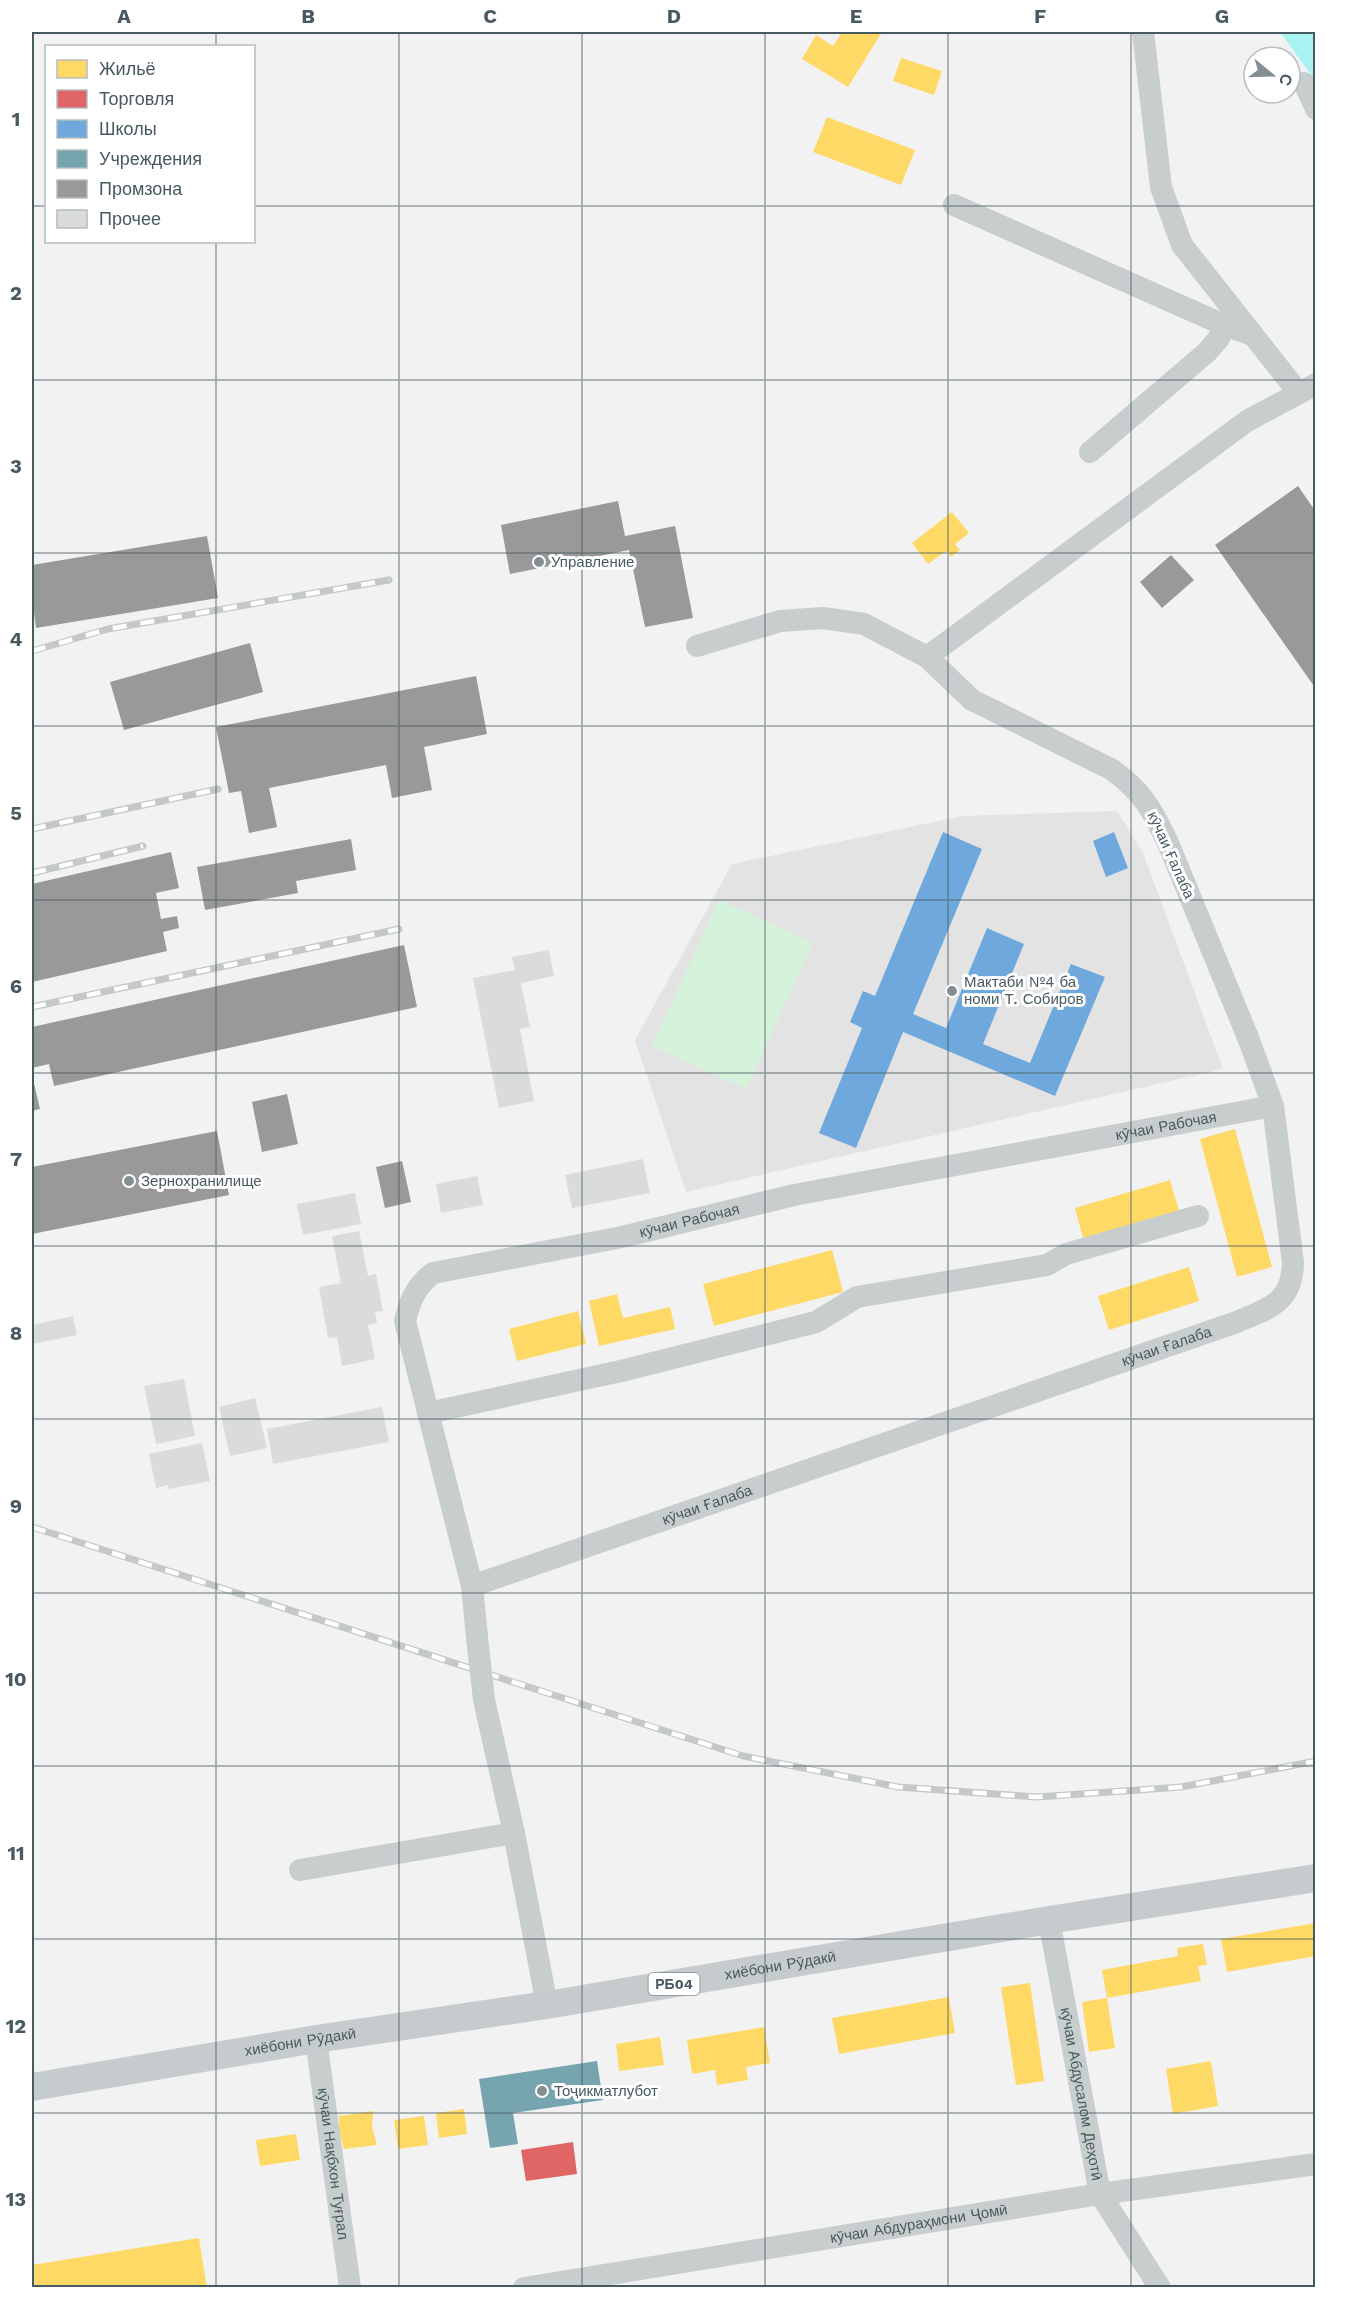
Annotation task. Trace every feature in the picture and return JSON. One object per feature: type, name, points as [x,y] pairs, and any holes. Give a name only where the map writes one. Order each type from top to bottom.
[{"type":"main road","name":"хиёбони Рӯдакӣ","points":[[32,2087],[316,2039],[547,2005],[1049,1920],[1316,1878]]},
{"type":"street","points":[[927,657],[1247,421],[1307,388],[1254,336],[1182,245],[1161,187],[1143,32]]},
{"type":"street","points":[[1304,83],[1316,109]]},
{"type":"street","points":[[954,205],[1224,325],[1254,336]]},
{"type":"street","points":[[1090,452],[1207,352],[1219,338],[1224,325]]},
{"type":"street","name":"кӯчаи Ғалаба","points":[[472,1586],[1234,1323],[1270,1308],[1282,1298],[1292,1280],[1293,1263],[1273,1106],[1250,1040],[1154,812],[1131,784],[1111,769],[972,700],[927,657],[864,624],[823,618],[780,621],[697,646]]},
{"type":"street","name":"кӯчаи Рабочая","points":[[472,1586],[405,1321],[410,1302],[419,1284],[433,1273],[622,1237],[794,1195],[1273,1106]]},
{"type":"street","points":[[428,1413],[621,1371],[816,1322],[857,1297],[1047,1265],[1066,1254],[1197,1216]]},
{"type":"street","points":[[472,1586],[484,1700],[514,1833],[547,2005]]},
{"type":"street","points":[[300,1870],[514,1833]]},
{"type":"street","name":"кӯчаи Абдусалом Деҳотӣ","points":[[1049,1920],[1100,2194],[1160,2288]]},
{"type":"street","name":"кӯчаи Нақбхон Туғрал","points":[[316,2039],[350,2288]]},
{"type":"street","name":"кӯчаи Абдураҳмони Ҷомӣ","points":[[524,2288],[1100,2194],[1316,2164]]},
{"type":"shaded area","points":[[1117,811],[1143,853],[1223,1069],[686,1192],[635,1040],[732,864],[963,816]]},
{"type":"green space","points":[[719,900],[813,943],[746,1089],[652,1046]]},
{"type":"water","points":[[1280,32],[1315,32],[1315,80],[1302,62],[1302,45],[1289,45]]},
{"type":"building: Жильё","points":[[842,32],[882,32],[848,87],[802,59],[816,35],[833,46]]},
{"type":"building: Жильё","points":[[901,58],[942,71],[934,95],[893,81]]},
{"type":"building: Жильё","points":[[827,117],[915,150],[901,185],[813,152]]},
{"type":"building: Жильё","points":[[952,512],[969,533],[955,544],[960,550],[951,557],[946,551],[928,564],[912,543]]},
{"type":"building: Жильё","points":[[1235,1129],[1272,1267],[1237,1277],[1200,1139]]},
{"type":"building: Жильё","points":[[1170,1180],[1180,1214],[1084,1242],[1075,1208]]},
{"type":"building: Жильё","points":[[832,1250],[843,1292],[714,1326],[703,1284]]},
{"type":"building: Жильё","points":[[1189,1267],[1199,1301],[1109,1330],[1098,1296]]},
{"type":"building: Жильё","points":[[617,1294],[623,1318],[670,1307],[675,1329],[599,1346],[589,1301]]},
{"type":"building: Жильё","points":[[578,1311],[586,1344],[517,1361],[509,1329]]},
{"type":"building: Жильё","points":[[1316,1923],[1316,1956],[1227,1972],[1221,1939]]},
{"type":"building: Жильё","points":[[1203,1944],[1207,1965],[1198,1966],[1201,1981],[1107,1998],[1102,1970],[1178,1956],[1177,1948]]},
{"type":"building: Жильё","points":[[1030,1983],[1044,2081],[1016,2085],[1001,1987]]},
{"type":"building: Жильё","points":[[949,1997],[955,2033],[839,2054],[832,2018]]},
{"type":"building: Жильё","points":[[1107,1998],[1115,2048],[1089,2052],[1082,2002]]},
{"type":"building: Жильё","points":[[764,2027],[770,2063],[746,2067],[748,2080],[717,2085],[715,2070],[692,2074],[687,2040]]},
{"type":"building: Жильё","points":[[660,2037],[664,2065],[619,2071],[616,2044]]},
{"type":"building: Жильё","points":[[1211,2061],[1218,2106],[1173,2114],[1166,2069]]},
{"type":"building: Жильё","points":[[464,2109],[467,2134],[439,2138],[436,2113]]},
{"type":"building: Жильё","points":[[373,2111],[372,2127],[377,2145],[344,2149],[339,2131],[339,2116]]},
{"type":"building: Жильё","points":[[424,2116],[428,2145],[398,2149],[394,2120]]},
{"type":"building: Жильё","points":[[296,2134],[300,2160],[260,2166],[256,2140]]},
{"type":"building: Жильё","points":[[199,2238],[207,2288],[32,2288],[32,2265]]},
{"type":"building: Торговля","points":[[573,2142],[577,2174],[526,2181],[521,2150]]},
{"type":"building: Школы","points":[[943,832],[982,849],[913,1014],[946,1028],[987,928],[1024,944],[983,1044],[1030,1063],[1071,964],[1105,977],[1055,1096],[903,1032],[856,1148],[819,1133],[862,1028],[850,1022],[863,991],[875,996]]},
{"type":"building: Школы","points":[[1114,832],[1128,868],[1106,877],[1093,841]]},
{"type":"building: Учреждения","points":[[597,2061],[603,2100],[513,2113],[518,2144],[490,2148],[479,2079]]},
{"type":"building: Промзона","points":[[1298,486],[1316,512],[1316,689],[1215,545]]},
{"type":"building: Промзона","name":"Управление","points":[[618,501],[625,536],[675,526],[693,618],[645,627],[629,550],[510,574],[501,525]]},
{"type":"building: Промзона","points":[[207,536],[218,598],[36,628],[32,598],[32,565]]},
{"type":"building: Промзона","points":[[1171,555],[1194,580],[1162,608],[1140,582]]},
{"type":"building: Промзона","points":[[250,643],[263,692],[124,730],[110,682]]},
{"type":"building: Промзона","points":[[476,676],[487,734],[424,747],[432,790],[392,798],[386,765],[269,788],[277,827],[249,833],[241,791],[229,793],[216,727]]},
{"type":"building: Промзона","points":[[351,839],[356,870],[296,881],[298,893],[205,910],[197,867]]},
{"type":"building: Промзона","points":[[171,852],[179,888],[156,893],[161,919],[177,916],[179,928],[163,932],[167,951],[32,982],[32,884]]},
{"type":"building: Промзона","points":[[404,945],[417,1007],[54,1086],[49,1064],[32,1068],[32,1027]]},
{"type":"building: Промзона","points":[[32,1075],[40,1109],[32,1111]]},
{"type":"building: Промзона","points":[[287,1094],[298,1144],[262,1152],[252,1102]]},
{"type":"building: Промзона","name":"Зернохранилище","points":[[217,1131],[229,1195],[32,1234],[32,1167]]},
{"type":"building: Промзона","points":[[402,1161],[411,1202],[385,1208],[376,1167]]},
{"type":"building: Прочее","points":[[549,950],[554,976],[521,983],[530,1027],[520,1029],[534,1101],[499,1108],[473,978],[515,970],[512,957]]},
{"type":"building: Прочее","points":[[643,1159],[650,1193],[572,1208],[565,1175]]},
{"type":"building: Прочее","points":[[477,1176],[483,1205],[441,1213],[436,1184]]},
{"type":"building: Прочее","points":[[355,1193],[361,1224],[303,1235],[297,1204]]},
{"type":"building: Прочее","points":[[359,1231],[368,1276],[376,1274],[383,1311],[375,1312],[377,1323],[368,1325],[375,1359],[342,1366],[337,1337],[328,1338],[319,1287],[341,1283],[332,1236]]},
{"type":"building: Прочее","points":[[73,1316],[77,1335],[32,1344],[32,1325]]},
{"type":"building: Прочее","points":[[184,1379],[195,1436],[156,1444],[144,1386]]},
{"type":"building: Прочее","points":[[255,1398],[267,1448],[230,1456],[219,1407]]},
{"type":"building: Прочее","points":[[382,1407],[389,1442],[273,1464],[267,1429]]},
{"type":"building: Прочее","points":[[202,1443],[210,1481],[169,1489],[168,1485],[156,1488],[149,1454]]},
{"type":"railway","points":[[32,651],[108,629],[389,580]]},
{"type":"railway","points":[[32,829],[218,789]]},
{"type":"railway","points":[[32,873],[143,846]]},
{"type":"railway","points":[[32,1007],[399,929]]},
{"type":"railway","points":[[32,1527],[743,1756],[898,1787],[1037,1797],[1181,1787],[1316,1761]]},
{"type":"place","name":"Управление","points":[[539,562]]},
{"type":"place","name":"Мактаби №4 ба номи Т. Собиров","points":[[952,991]]},
{"type":"place","name":"Зернохранилище","points":[[129,1181]]},
{"type":"place","name":"Тоҷикматлубот","points":[[542,2091]]}]
